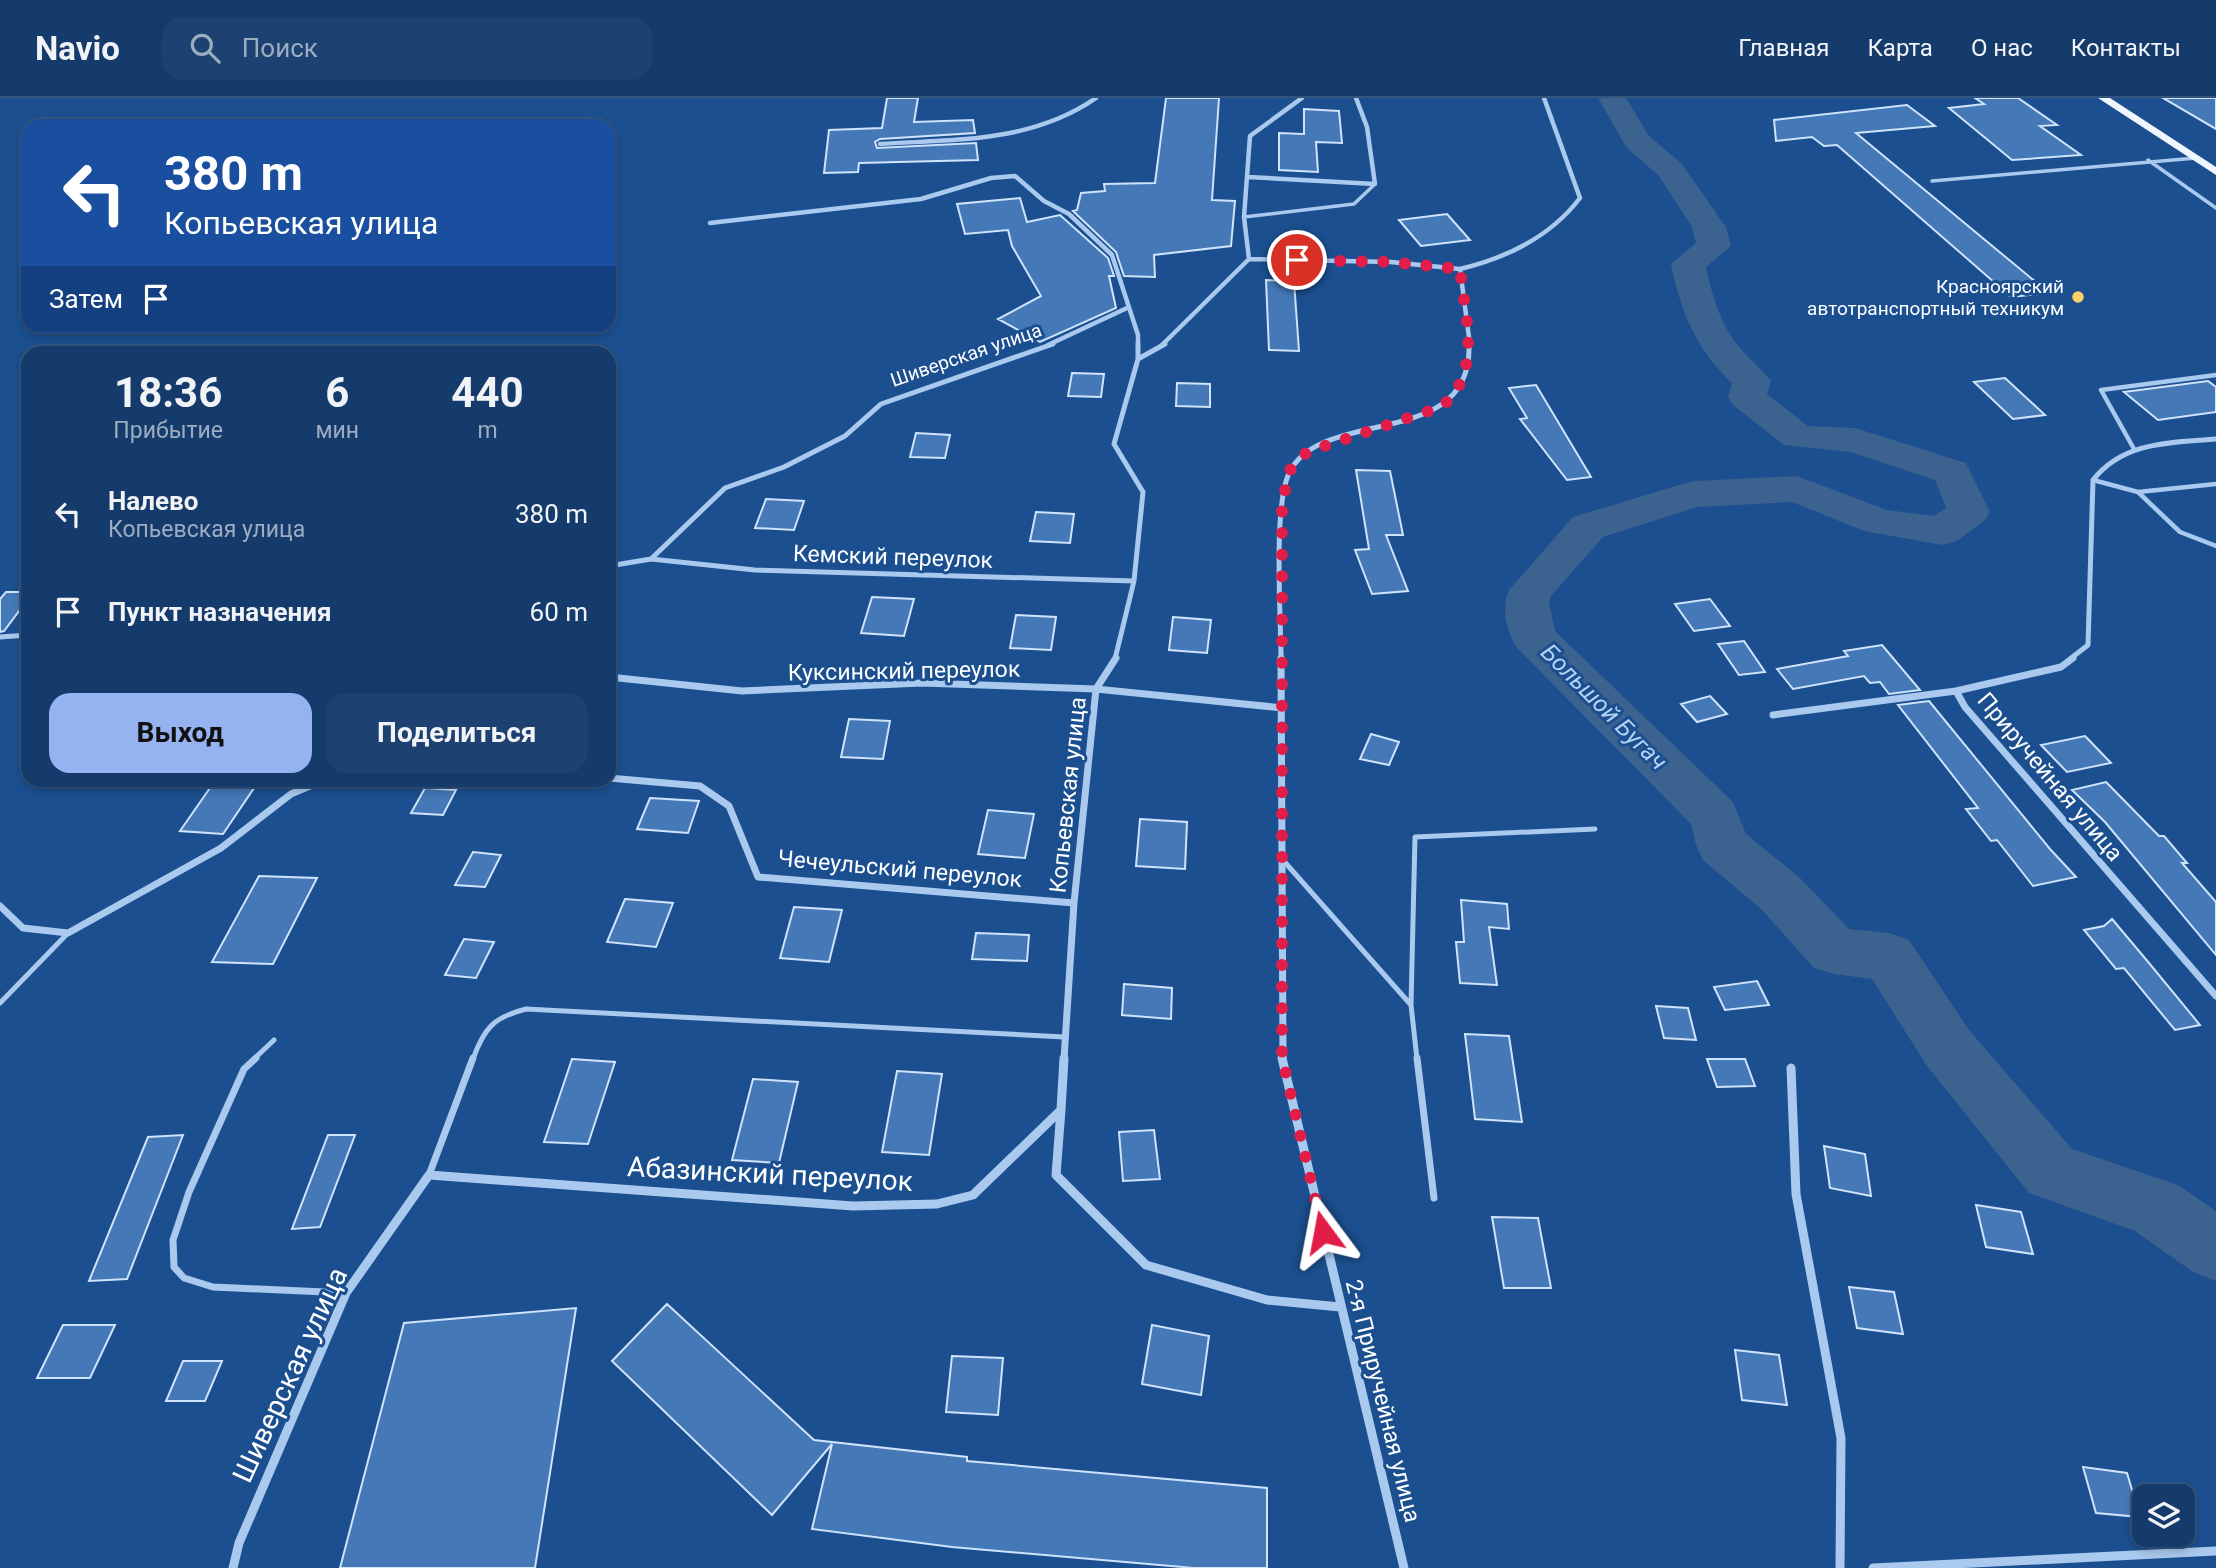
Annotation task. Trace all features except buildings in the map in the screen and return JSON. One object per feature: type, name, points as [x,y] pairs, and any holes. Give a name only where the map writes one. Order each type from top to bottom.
[{"type":"main road","points":[[2103,98],[2216,172]]},
{"type":"street","points":[[880,144],[1031,133],[1083,109],[1096,98]]},
{"type":"street","points":[[1250,259],[1244,217],[1250,136],[1302,98]]},
{"type":"street","points":[[1248,177],[1375,184],[1367,127],[1356,98]]},
{"type":"street","points":[[1138,359],[1169,341],[1250,259],[1391,262],[1460,269],[1485,264],[1558,223],[1572,211],[1580,198],[1544,98]]},
{"type":"street","points":[[710,223],[921,199],[991,178],[1015,176],[1044,201],[1069,214],[1112,255],[1138,335],[1138,359]]},
{"type":"street","name":"2-я Приручейная улица","points":[[1404,1568],[1282,1057],[1282,503],[1290,470],[1307,452],[1441,407],[1455,396],[1467,373],[1469,353],[1460,269]]},
{"type":"street","name":"Шиверская улица","points":[[651,559],[725,488],[784,467],[845,436],[881,404],[1063,340],[1127,307]]},
{"type":"street","name":"Копьевская улица","points":[[1061,1110],[1074,903],[1096,689],[1116,658],[1135,581],[1143,492],[1114,444],[1138,359]]},
{"type":"street","points":[[2093,480],[2099,469],[2120,454],[2134,449],[2216,439]]},
{"type":"street","name":"Приручейная улица","points":[[2093,480],[2088,645],[2061,667],[1956,691],[1965,707],[2216,996]]},
{"type":"street","points":[[616,565],[651,559]]},
{"type":"street","name":"Кемский переулок","points":[[651,559],[755,570],[1135,581]]},
{"type":"street","points":[[0,637],[21,636]]},
{"type":"street","name":"Куксинский переулок","points":[[616,678],[742,691],[922,683],[1096,689],[1283,708]]},
{"type":"street","points":[[1773,715],[1956,691]]},
{"type":"street","name":"Чечеульский переулок","points":[[616,779],[700,786],[729,806],[758,877],[1074,903]]},
{"type":"street","points":[[0,906],[23,928],[68,933],[221,848],[291,794],[308,787]]},
{"type":"street","points":[[1791,1068],[1796,1194],[1841,1438],[1840,1568]]},
{"type":"street","points":[[1061,1110],[1056,1175],[1146,1265],[1267,1300],[1340,1307]]},
{"type":"street","name":"Абазинский переулок","points":[[429,1175],[853,1206],[937,1204],[973,1195],[1061,1110]]},
{"type":"street","name":"Шиверская улица","points":[[233,1568],[239,1543],[346,1293],[429,1175]]},
{"type":"street","points":[[1873,1568],[2216,1551]]},
{"type":"lane","points":[[1932,181],[2148,160],[2196,158]]},
{"type":"lane","points":[[2148,160],[2216,208]]},
{"type":"lane","points":[[1244,217],[1354,204],[1375,184]]},
{"type":"lane","points":[[2134,449],[2101,390],[2216,375]]},
{"type":"lane","points":[[2093,480],[2138,492],[2216,484]]},
{"type":"lane","points":[[2138,492],[2180,532],[2216,546]]},
{"type":"lane","points":[[1434,1198],[1411,1005],[1415,837],[1595,829]]},
{"type":"lane","points":[[1282,859],[1411,1005]]},
{"type":"lane","points":[[0,1003],[68,933]]},
{"type":"lane","points":[[429,1175],[482,1035],[503,1016],[526,1009],[1064,1037]]},
{"type":"lane","points":[[274,1040],[244,1069],[189,1192],[173,1240],[174,1266],[184,1278],[213,1287],[346,1293]]},
{"type":"waterway","name":"Большой Бугач","points":[[1612,98],[1637,141],[1670,170],[1709,227],[1714,246],[1688,264],[1692,282],[1702,314],[1717,342],[1738,369],[1752,381],[1747,397],[1798,437],[1855,440],[1952,472],[1969,512],[1942,531],[1879,522],[1797,489],[1694,494],[1588,527],[1531,590],[1526,602],[1533,637],[1715,816],[1722,845],[1781,894],[1834,951],[1889,957],[1948,1048],[2051,1172],[2155,1207],[2216,1249]]},
{"type":"place","name":"Красноярский автотранспортный техникум","points":[[2078,297]]},
{"type":"route","points":[[1297,260],[1391,262],[1460,269],[1469,353],[1467,373],[1455,396],[1441,407],[1344,437],[1307,452],[1290,470],[1282,503],[1282,1057],[1323,1232]]}]
